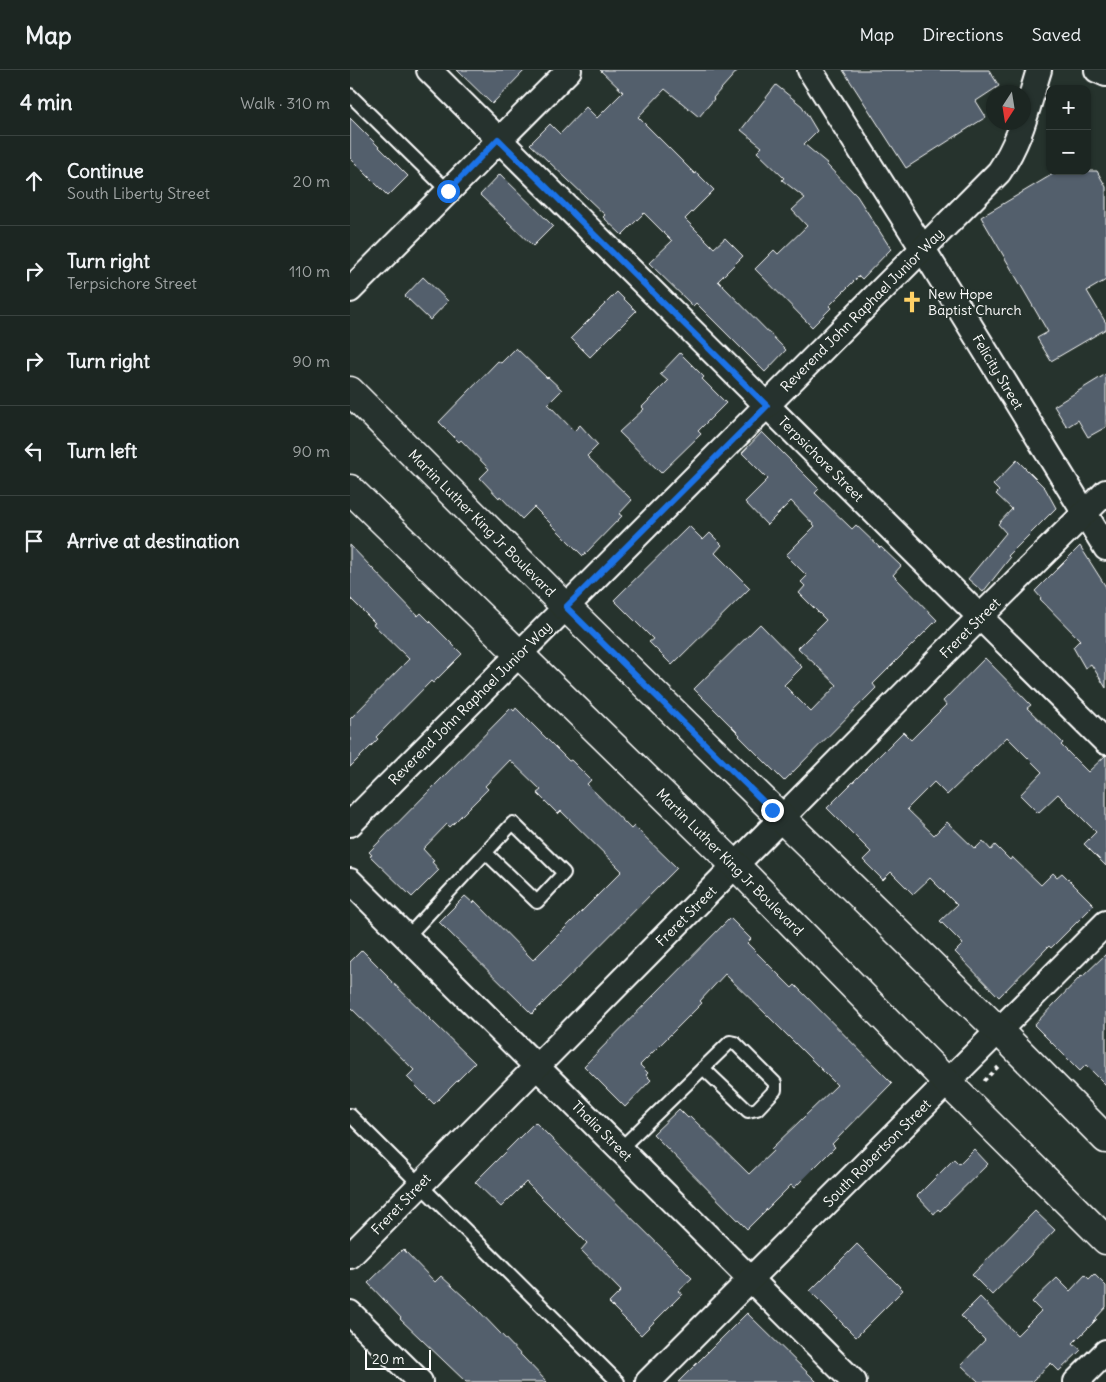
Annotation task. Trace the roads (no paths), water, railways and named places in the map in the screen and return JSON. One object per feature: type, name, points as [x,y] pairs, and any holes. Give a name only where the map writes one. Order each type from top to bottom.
[{"type":"street","name":"Terpsichore Street","points":[[429,70],[1106,742]]},
{"type":"street","points":[[350,290],[498,139],[569,70]]},
{"type":"street","name":"Felicity Street","points":[[810,70],[923,249],[1106,548]]},
{"type":"street","name":"Reverend John Raphael Junior Way","points":[[350,824],[999,172],[1010,156],[1022,128],[1040,70]]},
{"type":"street","points":[[1097,70],[1106,74]]},
{"type":"street","name":"Martin Luther King Jr Boulevard","points":[[350,391],[781,820],[1106,1139]]},
{"type":"street","name":"Martin Luther King Jr Boulevard","points":[[350,489],[736,866],[948,1083],[1106,1240]]},
{"type":"street","name":"Freret Street","points":[[350,1256],[980,617],[1106,492]]},
{"type":"street","name":"Thalia Street","points":[[350,881],[854,1382]]},
{"type":"street","name":"South Robertson Street","points":[[648,1382],[1106,923]]},
{"type":"street","points":[[350,1313],[420,1382]]},
{"type":"street","points":[[1076,1382],[1106,1352]]},
{"type":"lane","points":[[350,95],[448,191]]},
{"type":"lane","points":[[407,937],[513,823],[564,873],[537,902],[486,853]]},
{"type":"lane","points":[[620,1149],[703,1068],[730,1042],[734,1043],[775,1083],[775,1090],[757,1109],[748,1111],[703,1068]]},
{"type":"lane","points":[[350,1115],[618,1382]]},
{"type":"place","name":"New Hope Baptist Church","points":[[912,302]]}]
